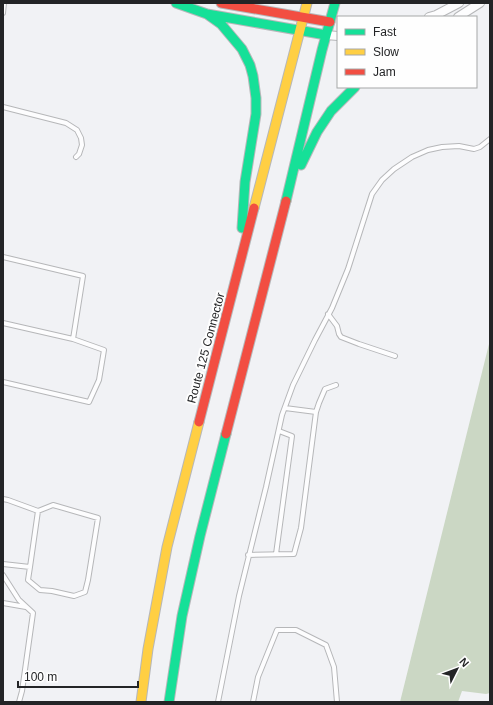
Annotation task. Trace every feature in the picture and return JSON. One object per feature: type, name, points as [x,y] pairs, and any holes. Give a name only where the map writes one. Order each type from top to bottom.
[{"type":"main road","points":[[176,3],[207,14],[326,35]]},
{"type":"main road","points":[[221,3],[334,23]]},
{"type":"main road","name":"Route 125 Connector","points":[[141,702],[148,649],[167,547],[240,267],[278,110],[307,3]]},
{"type":"main road","points":[[169,702],[182,616],[200,536],[290,187],[326,35],[334,23],[335,3]]},
{"type":"main road","points":[[207,14],[221,24],[242,49],[250,65],[256,98],[256,114],[243,202],[240,267]]},
{"type":"main road","points":[[290,187],[317,132],[331,111],[354,88]]},
{"type":"street","points":[[432,16],[459,3]]},
{"type":"street","points":[[460,16],[480,3]]},
{"type":"street","points":[[326,35],[337,36]]},
{"type":"lane","points":[[3,13],[4,3]]},
{"type":"lane","points":[[3,107],[66,123],[77,130],[81,138],[82,146],[76,157]]},
{"type":"lane","points":[[218,702],[238,596],[285,408],[296,378],[328,314],[348,269],[372,194],[382,180],[394,169],[412,157],[428,150],[442,147],[459,146],[474,149],[480,147],[490,139]]},
{"type":"lane","points":[[3,256],[83,276],[73,338]]},
{"type":"lane","points":[[328,314],[337,326],[338,334],[341,337],[395,356]]},
{"type":"lane","points":[[3,323],[73,338],[104,350],[98,380],[89,402],[3,382]]},
{"type":"lane","points":[[248,555],[294,554],[302,528],[316,412],[325,389],[336,385]]},
{"type":"lane","points":[[285,408],[316,412]]},
{"type":"lane","points":[[276,554],[292,436],[279,431]]},
{"type":"lane","points":[[3,499],[38,511],[53,505],[98,518],[85,592],[74,596],[40,590],[28,580],[38,511]]},
{"type":"lane","points":[[3,564],[30,567]]},
{"type":"lane","points":[[3,575],[19,600],[33,614],[22,691],[19,702]]},
{"type":"lane","points":[[3,603],[27,608]]},
{"type":"lane","points":[[253,702],[258,677],[277,630],[296,630],[326,645],[334,667],[338,702]]},
{"type":"green space","points":[[490,340],[490,693],[486,694],[462,691],[458,702],[400,702]]},
{"type":"traffic: fast","points":[[176,3],[207,14],[326,35]]},
{"type":"traffic: fast","points":[[286,201],[322,50],[335,3]]},
{"type":"traffic: fast","points":[[207,14],[221,24],[242,49],[250,65],[253,76],[256,98],[256,114],[245,182],[242,228]]},
{"type":"traffic: fast","points":[[301,165],[317,132],[331,111],[354,88]]},
{"type":"traffic: fast","points":[[169,702],[182,616],[200,536],[226,434]]},
{"type":"traffic: slow","points":[[254,208],[307,3]]},
{"type":"traffic: slow","points":[[141,702],[148,649],[167,547],[199,422]]},
{"type":"traffic: jam","points":[[221,3],[330,22]]},
{"type":"traffic: jam","points":[[226,434],[286,201]]},
{"type":"traffic: jam","points":[[199,422],[254,208]]}]
